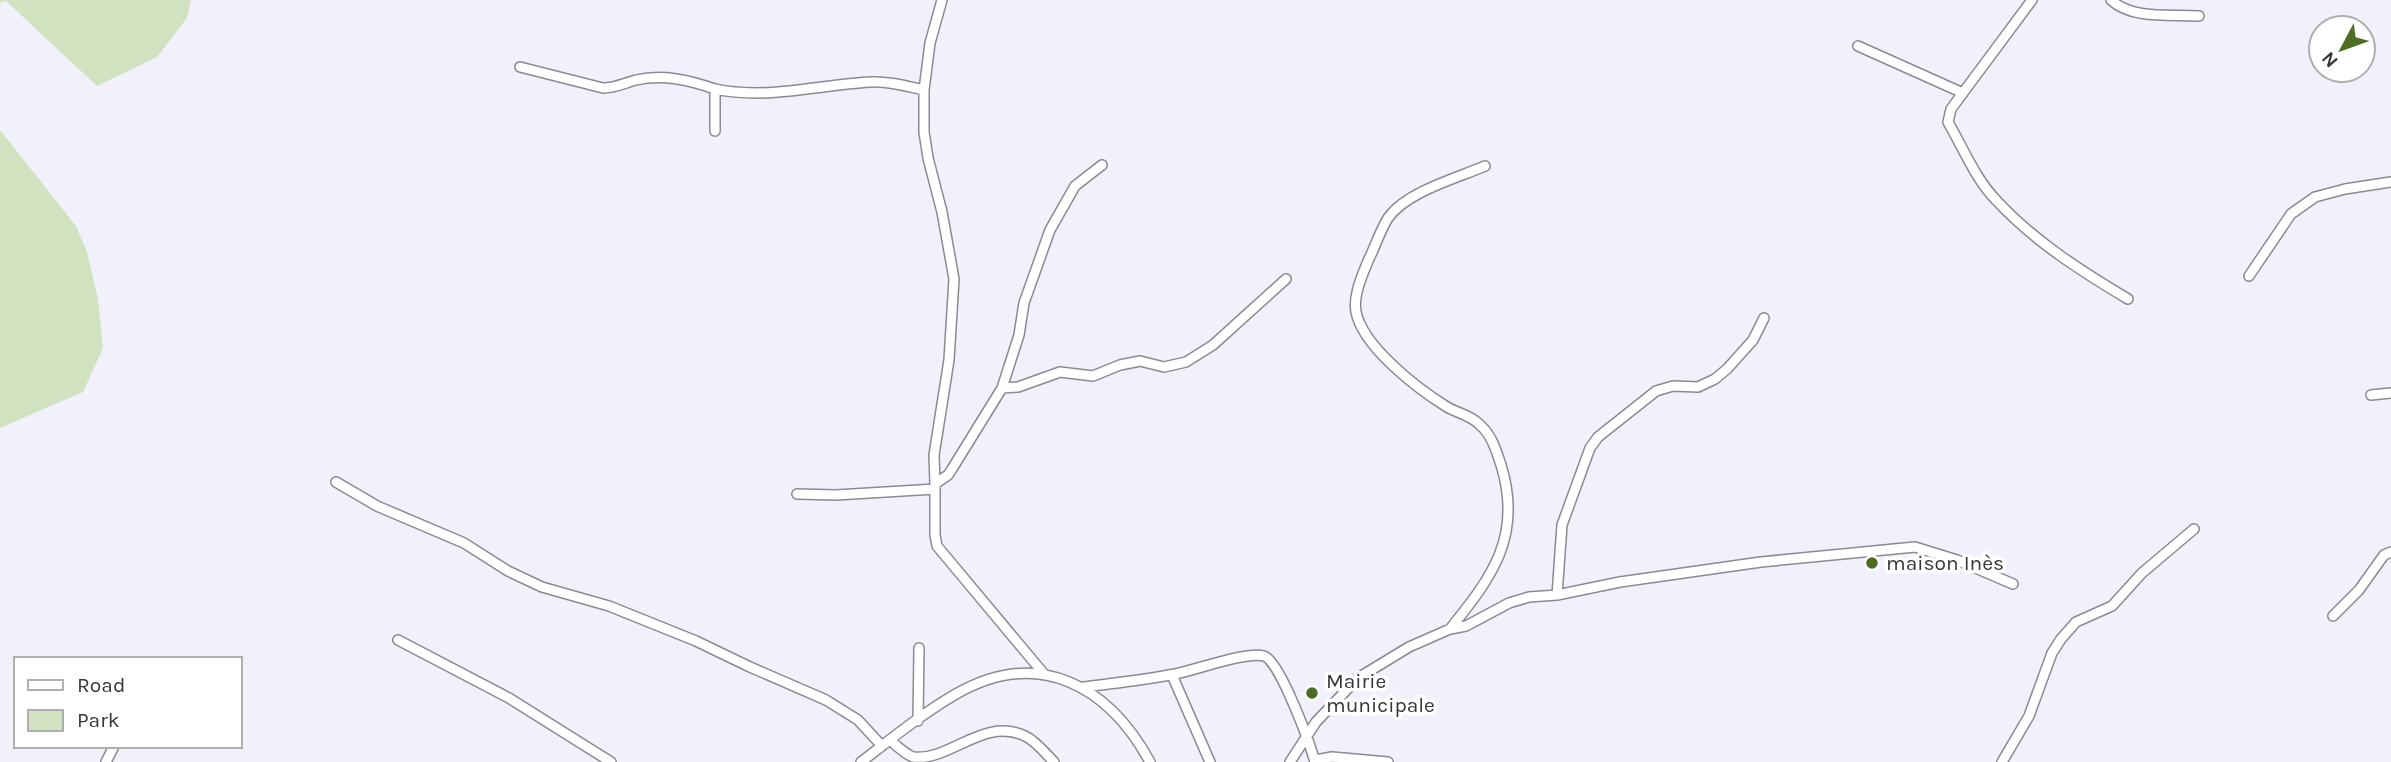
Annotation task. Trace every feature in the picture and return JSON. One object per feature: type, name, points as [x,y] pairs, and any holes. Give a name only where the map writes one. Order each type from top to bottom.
[{"type":"street","points":[[942,0],[930,43],[923,90],[928,158],[942,212],[954,279],[949,360],[934,456],[935,535],[937,546],[1044,674]]},
{"type":"street","points":[[2032,0],[1951,109],[1948,122],[1996,201],[2063,259],[2127,299]]},
{"type":"street","points":[[2110,0],[2122,10],[2137,13],[2199,16]]},
{"type":"street","points":[[1858,46],[1963,93]]},
{"type":"street","points":[[520,67],[592,87],[615,88],[636,80],[663,77],[678,78],[715,89],[748,93],[784,92],[873,82],[923,90]]},
{"type":"street","points":[[715,89],[715,131]]},
{"type":"street","points":[[797,494],[836,495],[935,486],[948,475],[1002,388],[1019,335],[1024,303],[1050,230],[1075,186],[1101,165]]},
{"type":"street","points":[[1450,629],[1484,587],[1497,562],[1508,516],[1503,474],[1493,442],[1482,426],[1472,417],[1450,409],[1432,397],[1372,344],[1356,313],[1357,293],[1387,219],[1398,206],[1419,194],[1485,166]]},
{"type":"street","points":[[2249,276],[2291,214],[2315,197],[2391,182]]},
{"type":"street","points":[[1002,388],[1018,387],[1060,372],[1093,376],[1120,365],[1140,361],[1164,367],[1186,362],[1213,345],[1286,279]]},
{"type":"street","points":[[1557,595],[1562,524],[1590,448],[1598,438],[1657,391],[1674,386],[1698,387],[1715,379],[1753,340],[1764,318]]},
{"type":"street","points":[[2371,395],[2391,393]]},
{"type":"street","points":[[336,482],[387,510],[464,543],[508,571],[542,587],[609,606],[696,641],[826,700],[858,720],[886,743],[914,757],[929,757],[987,733],[1012,732],[1026,737],[1054,762]]},
{"type":"street","points":[[2002,762],[2029,716],[2052,653],[2061,639],[2076,622],[2112,607],[2142,573],[2194,529]]},
{"type":"street","points":[[1290,762],[1315,722],[1358,678],[1409,647],[1450,629],[1466,626],[1509,603],[1529,597],[1557,595],[1620,582],[1761,562],[1915,547],[2013,584]]},
{"type":"street","points":[[2333,616],[2359,590],[2384,555],[2391,552]]},
{"type":"street","points":[[398,640],[509,698],[611,762]]},
{"type":"street","points":[[918,721],[919,648]]},
{"type":"street","points":[[1084,687],[1172,675],[1250,656],[1265,657],[1273,662],[1277,669],[1307,734],[1315,761],[1340,758],[1388,762]]},
{"type":"street","points":[[860,762],[957,693],[1016,674],[1044,674],[1084,687],[1121,719],[1150,762]]},
{"type":"street","points":[[1172,675],[1210,762]]},
{"type":"green space","points":[[0,0],[191,0],[187,18],[157,57],[97,86],[6,1],[0,3]]},
{"type":"green space","points":[[0,130],[76,226],[87,252],[98,299],[103,348],[83,392],[0,428]]},
{"type":"place","name":"maison Inès","points":[[1872,563]]},
{"type":"place","name":"Mairie municipale","points":[[1312,693]]}]
